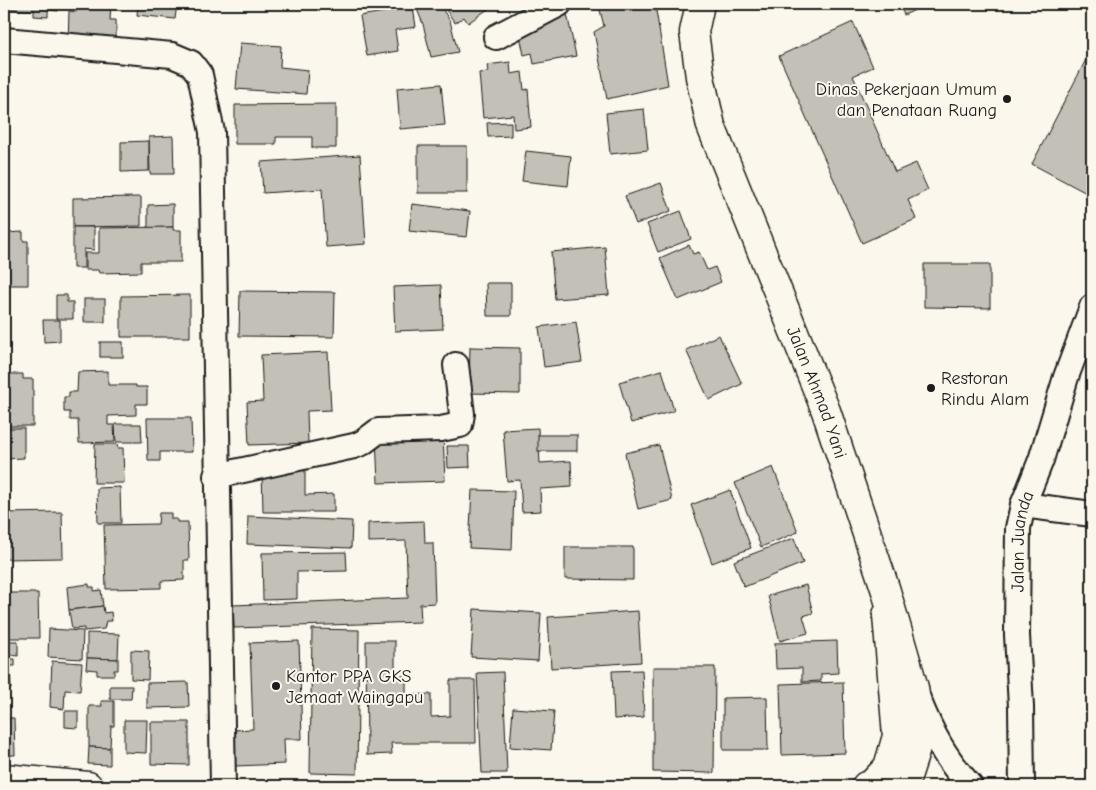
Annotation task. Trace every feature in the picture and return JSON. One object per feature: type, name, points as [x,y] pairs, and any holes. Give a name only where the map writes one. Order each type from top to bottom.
[{"type":"main road","name":"Jalan Ahmad Yani","points":[[700,4],[694,32],[700,77],[711,126],[826,412],[886,591],[914,688],[917,730],[915,752],[904,786]]},
{"type":"main road","points":[[866,786],[871,785],[888,767],[897,736],[886,591]]},
{"type":"main road","points":[[4,778],[88,786]]},
{"type":"street","points":[[496,37],[559,4]]},
{"type":"street","points":[[687,4],[694,32]]},
{"type":"street","points":[[4,40],[172,55],[191,63],[200,75],[212,132],[222,786]]},
{"type":"street","name":"Jalan Juanda","points":[[1022,786],[1017,591],[1018,528],[1023,505],[1041,460],[1075,350],[1092,307]]},
{"type":"street","points":[[216,476],[362,444],[378,430],[441,429],[460,425],[462,414],[456,365]]},
{"type":"street","points":[[1023,505],[1092,514]]},
{"type":"street","points":[[914,688],[929,727],[945,757],[970,786]]},
{"type":"building","points":[[12,4],[63,4],[58,5],[58,11],[48,10],[48,17],[34,16],[34,10],[12,9]]},
{"type":"building","points":[[77,4],[111,4],[110,20],[116,20],[116,41],[68,43],[69,11],[76,12]]},
{"type":"building","points":[[138,4],[177,4],[175,19],[137,15]]},
{"type":"building","points":[[331,4],[345,4],[332,8]]},
{"type":"building","points":[[415,4],[439,4],[450,21],[458,52],[431,57],[423,24]]},
{"type":"building","points":[[442,4],[484,4],[488,9],[468,23],[464,17],[455,23]]},
{"type":"building","points":[[603,4],[655,4],[668,85],[607,99],[594,32],[604,26],[600,10]]},
{"type":"building","points":[[899,4],[928,4],[904,15]]},
{"type":"building","points":[[413,7],[416,27],[395,30],[398,51],[367,56],[360,16]]},
{"type":"building","points":[[567,14],[576,56],[534,64],[532,53],[524,55],[519,31],[535,20]]},
{"type":"building","points":[[853,22],[873,67],[853,76],[895,172],[916,163],[928,190],[908,200],[916,219],[862,243],[779,56]]},
{"type":"building","points":[[240,43],[281,46],[280,67],[308,70],[306,94],[236,89]]},
{"type":"building","points":[[1092,48],[1092,196],[1032,164]]},
{"type":"building","points":[[510,62],[511,74],[522,72],[524,90],[528,89],[531,127],[514,129],[513,115],[483,118],[479,73],[488,72],[487,65]]},
{"type":"building","points":[[441,84],[445,125],[400,129],[397,88]]},
{"type":"building","points":[[336,104],[336,148],[312,148],[312,137],[276,137],[276,144],[235,144],[235,105]]},
{"type":"building","points":[[644,109],[648,150],[610,154],[606,113]]},
{"type":"building","points":[[511,122],[511,136],[488,137],[487,123]]},
{"type":"building","points":[[173,136],[174,174],[150,174],[149,137]]},
{"type":"building","points":[[149,141],[149,171],[121,172],[121,142]]},
{"type":"building","points":[[418,146],[467,146],[467,193],[418,193]]},
{"type":"building","points":[[526,151],[571,156],[568,186],[522,181]]},
{"type":"building","points":[[360,155],[366,244],[326,247],[322,189],[263,193],[261,162]]},
{"type":"building","points":[[661,183],[671,211],[636,224],[625,196]]},
{"type":"building","points":[[141,197],[141,226],[73,227],[73,198]]},
{"type":"building","points":[[173,204],[173,227],[148,228],[148,205]]},
{"type":"building","points":[[412,204],[470,211],[467,237],[409,231]]},
{"type":"building","points":[[681,211],[691,239],[658,252],[647,224]]},
{"type":"building","points":[[73,227],[94,227],[94,250],[84,249],[84,268],[73,268]]},
{"type":"building","points":[[173,227],[173,230],[181,230],[181,262],[141,262],[141,272],[99,273],[98,270],[85,270],[85,253],[99,253],[99,228]]},
{"type":"building","points":[[23,232],[23,241],[28,241],[28,285],[4,285],[4,233]]},
{"type":"building","points":[[689,245],[693,254],[699,252],[707,270],[715,267],[721,282],[678,300],[660,258]]},
{"type":"building","points":[[605,247],[609,295],[555,299],[551,252]]},
{"type":"building","points":[[924,264],[990,264],[990,308],[924,307]]},
{"type":"building","points":[[486,283],[511,283],[511,316],[487,316]]},
{"type":"building","points":[[441,285],[443,329],[395,331],[393,287]]},
{"type":"building","points":[[240,291],[335,292],[334,337],[239,336]]},
{"type":"building","points":[[56,295],[67,295],[67,302],[73,302],[73,319],[56,319]]},
{"type":"building","points":[[190,295],[190,337],[121,337],[121,296]]},
{"type":"building","points":[[84,299],[105,299],[105,322],[84,322]]},
{"type":"building","points":[[43,320],[60,320],[60,341],[44,342]]},
{"type":"building","points":[[576,322],[582,362],[544,367],[539,327]]},
{"type":"building","points":[[719,335],[742,384],[709,400],[686,350]]},
{"type":"building","points":[[100,342],[123,342],[123,357],[100,357]]},
{"type":"building","points":[[470,347],[520,348],[520,394],[469,393]]},
{"type":"building","points":[[328,352],[331,410],[307,411],[308,443],[249,445],[247,402],[263,401],[261,355]]},
{"type":"building","points":[[662,370],[674,411],[631,423],[619,382]]},
{"type":"building","points":[[108,371],[108,385],[147,387],[147,404],[136,404],[136,415],[108,416],[108,425],[114,425],[115,442],[79,443],[78,420],[70,420],[70,412],[64,412],[64,397],[69,397],[69,392],[77,392],[78,372]]},
{"type":"building","points":[[4,374],[23,374],[23,379],[33,379],[33,426],[4,426]]},
{"type":"building","points":[[147,418],[191,418],[192,452],[160,452],[160,461],[148,461]]},
{"type":"building","points":[[115,424],[141,424],[142,442],[116,442]]},
{"type":"building","points":[[4,428],[24,428],[24,458],[4,459]]},
{"type":"building","points":[[538,428],[540,463],[571,461],[572,487],[540,489],[541,511],[522,512],[520,480],[507,481],[503,430]]},
{"type":"building","points":[[443,433],[445,481],[378,483],[376,436]]},
{"type":"building","points":[[538,435],[577,435],[577,451],[538,451]]},
{"type":"building","points":[[95,444],[117,444],[118,448],[123,448],[124,483],[94,483]]},
{"type":"building","points":[[659,445],[672,500],[638,509],[625,453]]},
{"type":"building","points":[[447,446],[469,446],[470,467],[448,468]]},
{"type":"building","points":[[773,467],[798,532],[761,547],[735,483]]},
{"type":"building","points":[[305,468],[305,495],[334,494],[334,512],[263,512],[262,469]]},
{"type":"building","points":[[120,487],[121,523],[98,523],[97,488]]},
{"type":"building","points":[[472,490],[514,491],[512,550],[469,548]]},
{"type":"building","points":[[730,490],[751,548],[712,563],[691,505]]},
{"type":"building","points":[[62,512],[63,558],[4,559],[4,513]]},
{"type":"building","points":[[159,513],[171,513],[171,519],[177,519],[177,522],[188,522],[189,560],[184,560],[184,580],[161,581],[161,588],[106,589],[104,525],[158,524]]},
{"type":"building","points":[[248,516],[352,521],[351,548],[247,544]]},
{"type":"building","points":[[424,521],[425,543],[433,543],[435,603],[420,604],[421,622],[234,628],[233,605],[408,598],[406,541],[368,542],[368,523]]},
{"type":"building","points":[[794,538],[803,563],[744,587],[734,561]]},
{"type":"building","points":[[565,547],[633,547],[633,580],[565,579]]},
{"type":"building","points":[[346,552],[347,571],[297,572],[297,599],[263,600],[262,553]]},
{"type":"building","points":[[89,584],[89,587],[94,587],[94,591],[101,590],[103,606],[69,610],[67,587]]},
{"type":"building","points":[[806,585],[813,613],[803,616],[808,633],[780,641],[768,596]]},
{"type":"building","points":[[5,593],[38,593],[39,638],[5,638]]},
{"type":"building","points":[[103,606],[104,613],[111,612],[112,621],[106,621],[104,629],[84,631],[84,628],[72,629],[69,610]]},
{"type":"building","points":[[474,609],[541,613],[538,661],[471,657]]},
{"type":"building","points":[[638,611],[641,662],[551,668],[548,617]]},
{"type":"building","points":[[49,629],[83,631],[82,659],[48,657]]},
{"type":"building","points":[[312,629],[359,630],[357,774],[310,773]]},
{"type":"building","points":[[87,633],[119,634],[118,659],[87,658]]},
{"type":"building","points":[[4,641],[18,641],[18,656],[5,654]]},
{"type":"building","name":"Kantor PPA GKS Jemaat Waingapu","points":[[299,641],[302,739],[284,739],[285,764],[235,766],[233,730],[253,729],[250,643]]},
{"type":"building","points":[[366,641],[395,641],[395,676],[406,676],[406,695],[431,694],[431,717],[450,716],[450,680],[475,680],[476,743],[391,743],[392,754],[367,755]]},
{"type":"building","points":[[837,641],[838,673],[821,674],[821,681],[802,682],[802,668],[776,669],[775,643]]},
{"type":"building","points":[[131,650],[149,651],[148,680],[131,679]]},
{"type":"building","points":[[4,655],[8,655],[8,659],[15,659],[15,666],[10,666],[11,689],[4,689]]},
{"type":"building","points":[[87,658],[118,659],[118,670],[114,670],[114,675],[97,675],[97,670],[86,669]]},
{"type":"building","points":[[52,661],[82,663],[80,691],[65,690],[64,709],[50,707]]},
{"type":"building","points":[[653,667],[715,667],[714,773],[653,772]]},
{"type":"building","points":[[642,670],[644,717],[614,719],[612,671]]},
{"type":"building","points":[[503,672],[507,773],[482,773],[477,673]]},
{"type":"building","points":[[188,682],[189,707],[147,708],[147,683]]},
{"type":"building","points":[[843,682],[845,753],[782,755],[780,684]]},
{"type":"building","points":[[110,686],[132,686],[131,699],[110,699]]},
{"type":"building","points":[[767,697],[768,750],[723,750],[723,698]]},
{"type":"building","points":[[101,701],[114,701],[114,726],[111,726],[110,748],[89,747],[89,706],[102,706]]},
{"type":"building","points":[[513,708],[554,711],[551,750],[510,747]]},
{"type":"building","points":[[65,711],[78,711],[78,728],[65,727]]},
{"type":"building","points":[[4,718],[14,718],[15,755],[4,755]]},
{"type":"building","points":[[124,720],[147,720],[146,753],[124,752]]},
{"type":"building","points":[[151,722],[189,722],[189,765],[151,764]]},
{"type":"building","points":[[89,747],[110,748],[110,765],[88,764]]},
{"type":"place","name":"Dinas Pekerjaan Umum dan Penataan Ruang","points":[[1007,99]]},
{"type":"place","name":"Restoran Rindu Alam","points":[[931,388]]},
{"type":"place","name":"Kantor PPA GKS Jemaat Waingapu","points":[[276,686]]}]
